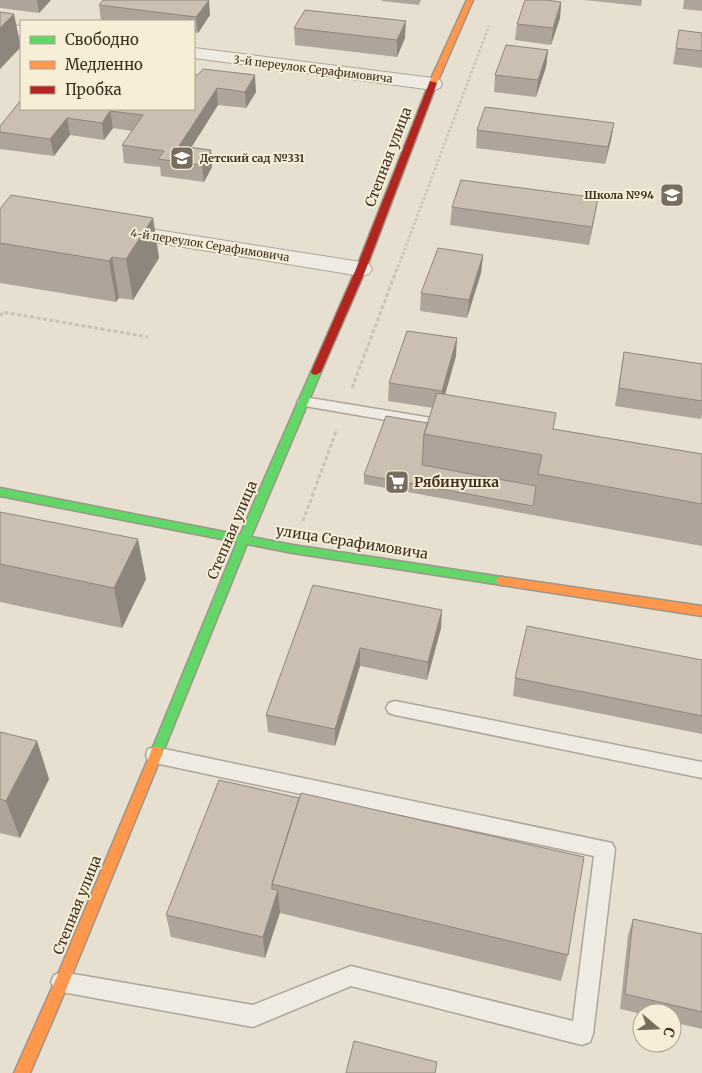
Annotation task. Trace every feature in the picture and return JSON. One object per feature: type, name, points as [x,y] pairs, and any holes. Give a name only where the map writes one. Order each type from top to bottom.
[{"type":"street","name":"Степная улица","points":[[22,1073],[62,982],[244,539],[361,269],[433,84],[470,0]]},
{"type":"street","points":[[0,29],[20,31]]},
{"type":"street","name":"3-й переулок Серафимовича","points":[[195,53],[433,84]]},
{"type":"street","name":"4-й переулок Серафимовича","points":[[97,227],[361,269]]},
{"type":"street","name":"улица Серафимовича","points":[[0,492],[293,549],[702,611]]},
{"type":"lane","points":[[304,402],[468,429]]},
{"type":"lane","points":[[395,708],[702,770]]},
{"type":"lane","points":[[62,982],[253,1016],[351,976],[582,1034],[605,849],[155,755]]},
{"type":"path","points":[[293,549],[492,18]]},
{"type":"path","points":[[0,316],[3,312],[148,337]]},
{"type":"building","points":[[103,0],[209,0],[196,17],[99,5]]},
{"type":"building","points":[[525,0],[561,2],[553,28],[517,24]]},
{"type":"building","points":[[305,10],[406,21],[397,40],[294,28]]},
{"type":"building","points":[[0,12],[14,14],[0,28]]},
{"type":"building","points":[[679,30],[702,33],[702,51],[676,48]]},
{"type":"building","points":[[506,45],[548,50],[538,80],[495,75]]},
{"type":"building","points":[[203,69],[255,75],[245,92],[217,88],[179,146],[211,150],[202,165],[158,159],[164,151],[122,145],[143,115],[110,111],[102,123],[67,118],[50,139],[0,132],[0,126],[20,101],[20,110],[195,110],[195,75],[198,75]]},
{"type":"building","points":[[485,107],[614,123],[608,147],[477,130]]},
{"type":"building","points":[[461,180],[598,198],[592,227],[452,207]]},
{"type":"building","points":[[11,195],[153,218],[126,259],[112,257],[109,261],[0,243],[0,209]]},
{"type":"building","points":[[438,248],[483,255],[469,300],[421,293]]},
{"type":"building","points":[[407,331],[457,338],[442,391],[389,383]]},
{"type":"building","points":[[624,352],[702,364],[702,401],[619,388]]},
{"type":"building","points":[[437,393],[556,413],[553,429],[702,454],[702,504],[538,474],[542,455],[424,434]]},
{"type":"building","points":[[386,416],[428,423],[424,434],[422,465],[536,486],[533,506],[364,475]]},
{"type":"building","points":[[0,512],[138,539],[114,588],[0,564]]},
{"type":"building","points":[[313,585],[442,610],[428,662],[360,648],[335,729],[266,715]]},
{"type":"building","points":[[527,626],[702,660],[702,716],[515,678]]},
{"type":"building","points":[[0,732],[37,741],[6,801],[0,799]]},
{"type":"building","points":[[219,780],[299,798],[272,884],[272,889],[278,890],[263,937],[166,915]]},
{"type":"building","points":[[301,793],[584,857],[568,955],[272,884]]},
{"type":"building","points":[[633,919],[702,934],[702,1012],[682,1007],[682,1003],[664,1003],[625,994]]},
{"type":"building","points":[[354,1041],[437,1062],[435,1073],[346,1073]]},
{"type":"traffic: fast","points":[[157,752],[244,539],[316,372]]},
{"type":"traffic: fast","points":[[0,492],[293,549],[502,581]]},
{"type":"traffic: slow","points":[[433,83],[470,0]]},
{"type":"traffic: slow","points":[[502,581],[702,611]]},
{"type":"traffic: slow","points":[[22,1073],[62,982],[157,752]]},
{"type":"traffic: jam","points":[[316,372],[361,269],[433,83]]},
{"type":"place","name":"Детский сад №331","points":[[182,158]]},
{"type":"place","name":"Школа №94","points":[[672,195]]},
{"type":"place","name":"Рябинушка","points":[[397,482]]}]
